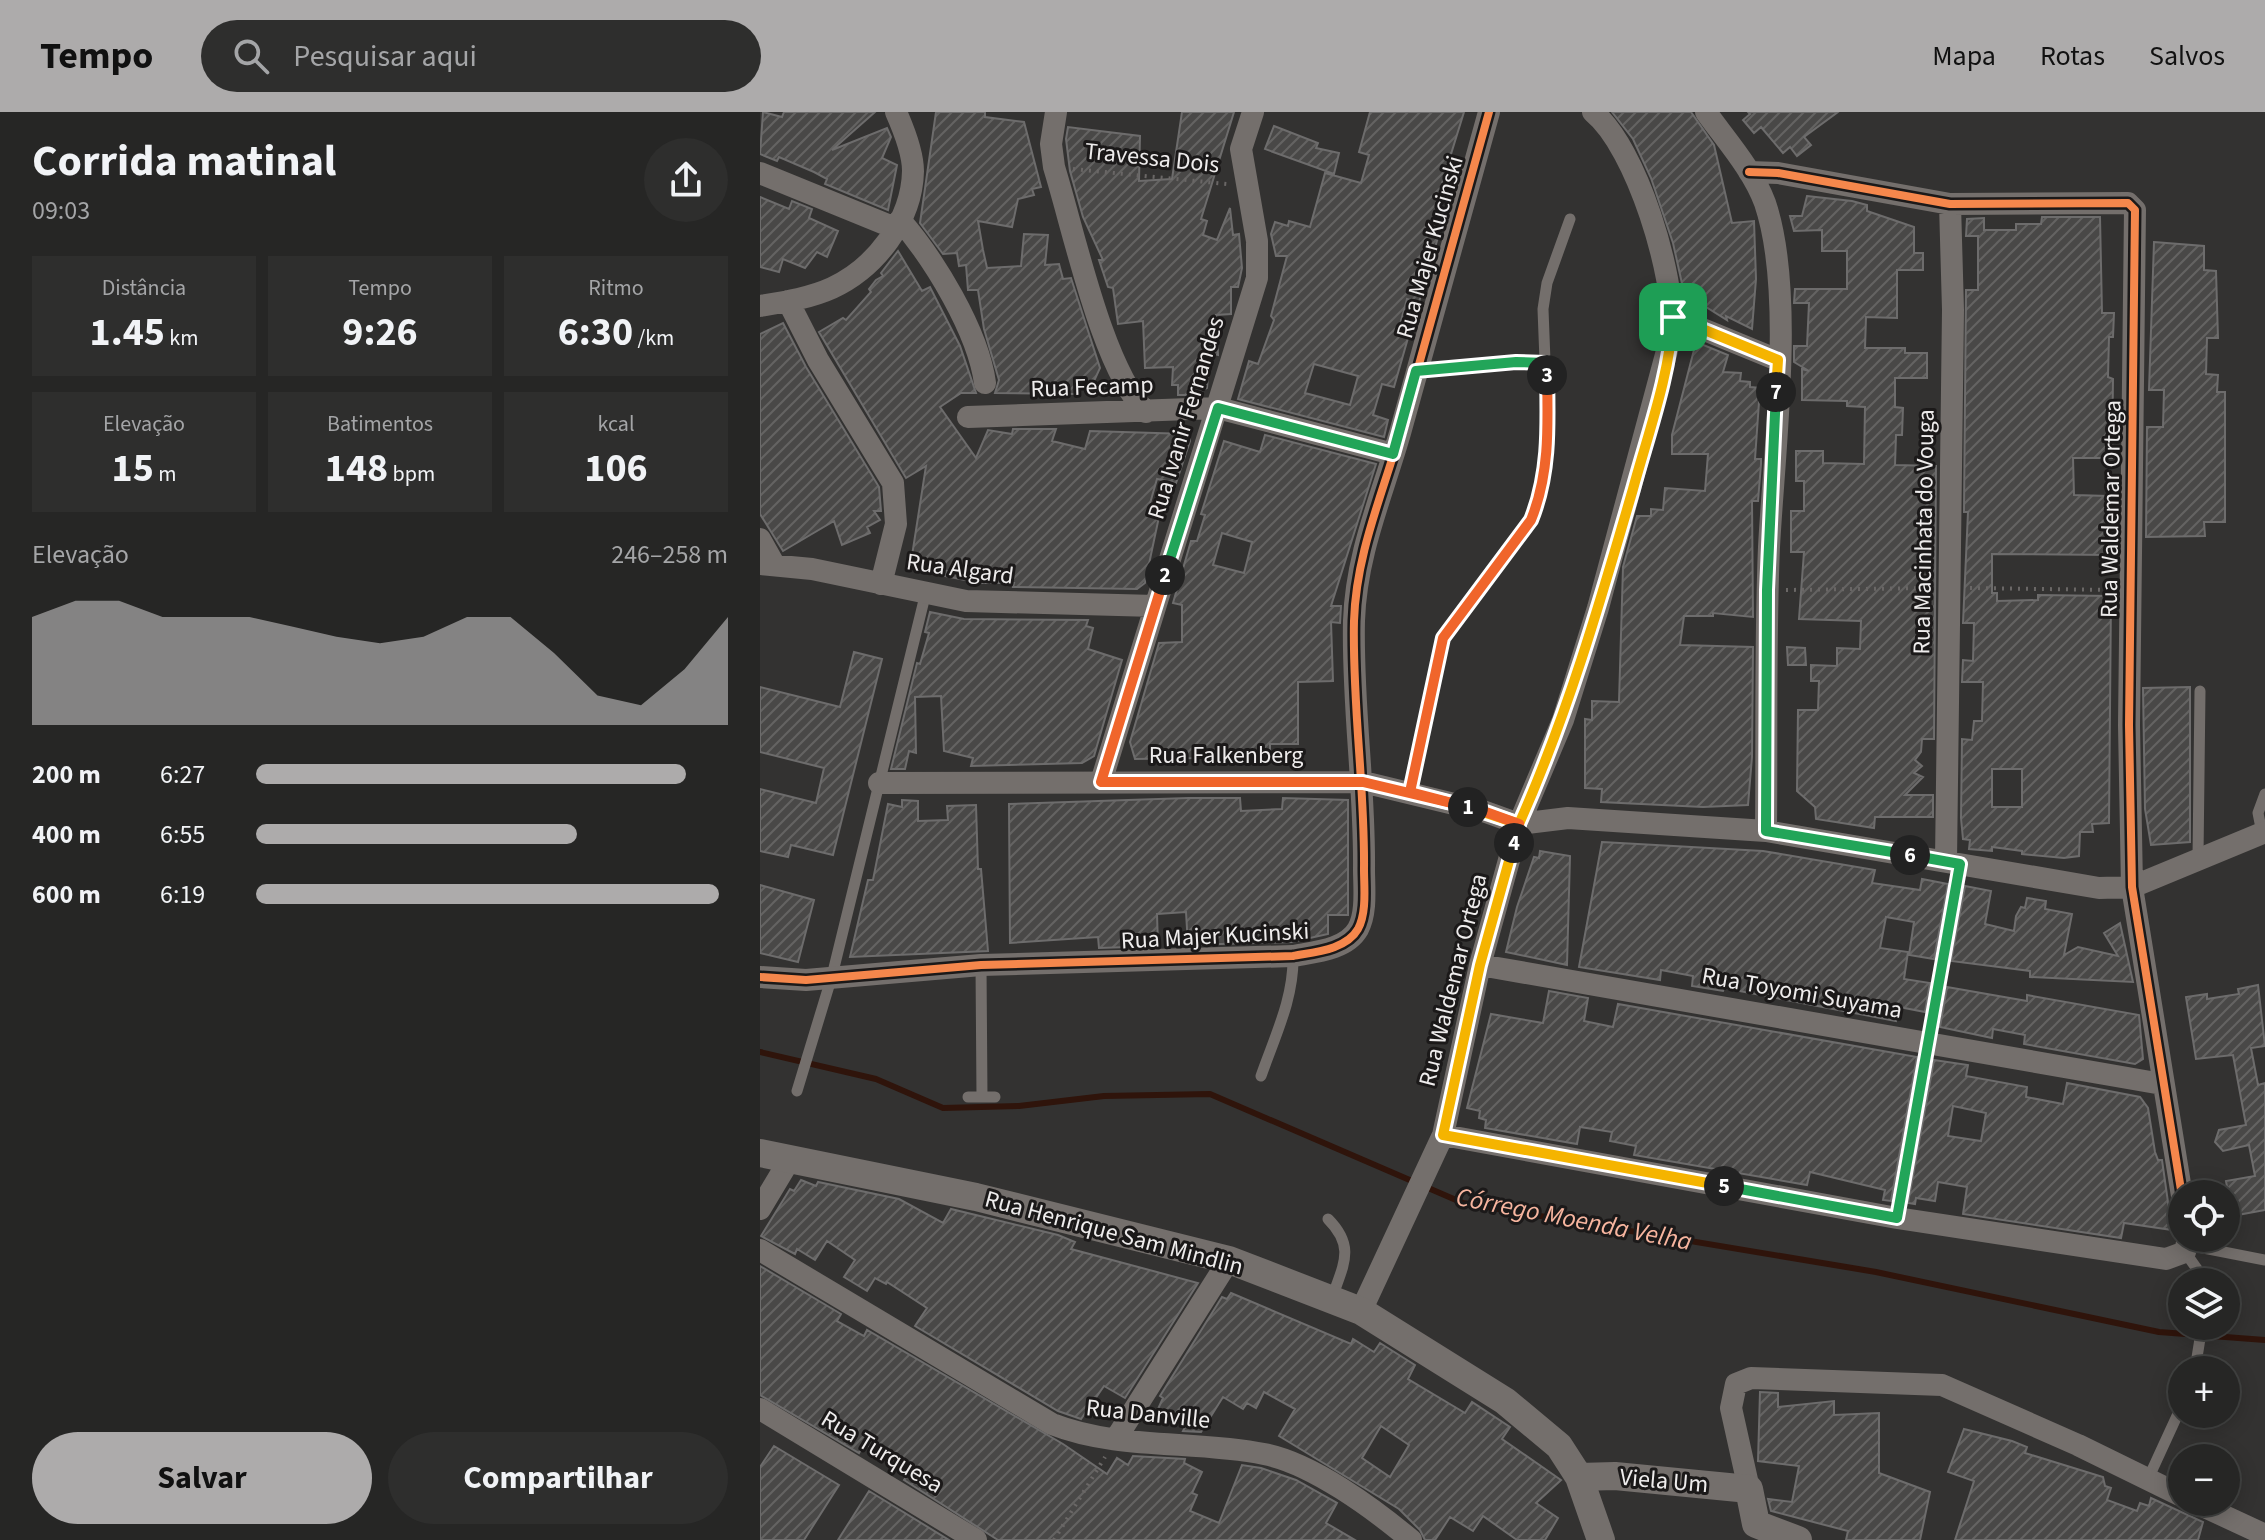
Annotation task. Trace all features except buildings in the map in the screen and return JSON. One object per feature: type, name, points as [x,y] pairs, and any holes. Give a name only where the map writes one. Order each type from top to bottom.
[{"type":"street","points":[[760,306],[820,293],[851,277],[883,249],[898,224],[913,170],[896,112]]},
{"type":"street","points":[[1056,112],[1051,144],[1054,167],[1113,359],[1129,392],[1146,412]]},
{"type":"street","name":"Rua Ivanir Fernandes","points":[[1101,782],[1257,278],[1257,241],[1241,149],[1253,112]]},
{"type":"street","name":"Rua Majer Kucinski","points":[[760,977],[806,980],[981,965],[1293,956],[1331,948],[1348,940],[1357,930],[1364,898],[1363,782],[1354,690],[1354,618],[1370,519],[1393,454],[1489,112]]},
{"type":"street","name":"Rua Waldemar Ortega","points":[[1361,1311],[1443,1135],[1480,965],[1519,824],[1563,720],[1659,393],[1673,317],[1656,237],[1621,144],[1593,112]]},
{"type":"street","points":[[1706,112],[1749,172],[1764,200],[1777,257],[1778,360],[1767,590],[1766,831]]},
{"type":"street","name":"Rua Waldemar Ortega","points":[[1749,172],[1778,173],[1950,204],[2128,203],[2136,214],[2129,620],[2132,887],[2179,1180]]},
{"type":"street","points":[[760,173],[898,224],[919,243],[976,342],[985,383]]},
{"type":"street","name":"Rua Macinhata do Vouga","points":[[1950,204],[1953,310],[1953,863]]},
{"type":"street","points":[[788,301],[818,360],[893,483],[896,524],[881,584]]},
{"type":"street","points":[[1673,317],[1778,360]]},
{"type":"street","name":"Rua Fecamp","points":[[968,417],[1218,408],[1393,454]]},
{"type":"street","points":[[760,539],[767,564]]},
{"type":"street","name":"Rua Algard","points":[[767,564],[966,601],[1155,606]]},
{"type":"street","name":"Rua Falkenberg","points":[[879,783],[1363,782],[1483,811],[1519,824]]},
{"type":"street","points":[[1519,824],[1568,818],[1766,831],[2099,888],[2132,887],[2198,857],[2264,835]]},
{"type":"street","name":"Rua Toyomi Suyama","points":[[1480,965],[1928,1040],[2162,1084]]},
{"type":"street","points":[[1443,1135],[1897,1218],[2166,1259],[2176,1252]]},
{"type":"street","name":"Rua Henrique Sam Mindlin","points":[[760,1153],[976,1197],[1229,1260],[1361,1311],[1505,1401],[1559,1446],[1579,1477],[1601,1540]]},
{"type":"street","points":[[760,1209],[790,1159]]},
{"type":"street","name":"Rua Danville","points":[[760,1250],[1052,1424],[1074,1433],[1281,1458],[1369,1508],[1411,1540]]},
{"type":"street","points":[[1117,1437],[1229,1260]]},
{"type":"street","points":[[1798,1540],[1756,1532],[1731,1408],[1736,1384],[1751,1378],[1942,1385],[2168,1489]]},
{"type":"street","name":"Rua Turquesa","points":[[760,1409],[976,1540]]},
{"type":"street","name":"Viela Um","points":[[1579,1477],[1615,1476],[1749,1489]]},
{"type":"street","points":[[2224,1516],[2265,1535]]},
{"type":"lane","points":[[1410,792],[1443,638],[1531,520],[1539,499],[1548,439],[1543,309],[1547,283],[1570,219]]},
{"type":"lane","points":[[1416,371],[1506,362],[1546,363]]},
{"type":"lane","points":[[797,1091],[832,976],[926,592]]},
{"type":"lane","points":[[2198,857],[2200,691]]},
{"type":"lane","points":[[2264,835],[2258,813],[2265,794]]},
{"type":"lane","points":[[1897,1218],[1928,1040],[1953,863]]},
{"type":"lane","points":[[1261,1076],[1280,1015],[1292,993],[1293,956]]},
{"type":"lane","points":[[981,965],[982,1097]]},
{"type":"lane","points":[[968,1097],[995,1097]]},
{"type":"lane","points":[[1328,1219],[1343,1234],[1346,1245],[1331,1300]]},
{"type":"lane","points":[[2223,1252],[2265,1260]]},
{"type":"lane","points":[[2148,1479],[2171,1428]]},
{"type":"path","points":[[1054,1540],[1117,1437]]},
{"type":"waterway","name":"Córrego Moenda Velha","points":[[760,1052],[876,1079],[943,1108],[1019,1106],[1104,1096],[1210,1094],[1463,1203],[1876,1272],[2159,1332],[2265,1340]]},
{"type":"cycle path","points":[[760,977],[806,980],[981,965],[1293,956],[1329,949],[1353,936],[1361,922],[1364,900],[1363,807],[1354,652],[1356,596],[1371,526],[1489,112]]},
{"type":"cycle path","points":[[1749,172],[1778,173],[1950,204],[2128,203],[2135,210],[2129,725],[2132,887],[2179,1180]]},
{"type":"route","points":[[1673,317],[1659,393],[1598,608],[1563,720],[1519,824],[1483,811],[1363,782],[1101,782],[1218,408],[1393,454],[1416,371],[1516,362],[1546,363],[1548,439],[1539,499],[1531,520],[1479,593],[1456,616],[1443,638],[1410,792],[1483,811],[1519,824],[1480,965],[1443,1135],[1897,1218],[1960,864],[1766,831],[1767,590],[1778,360],[1673,317]]}]
